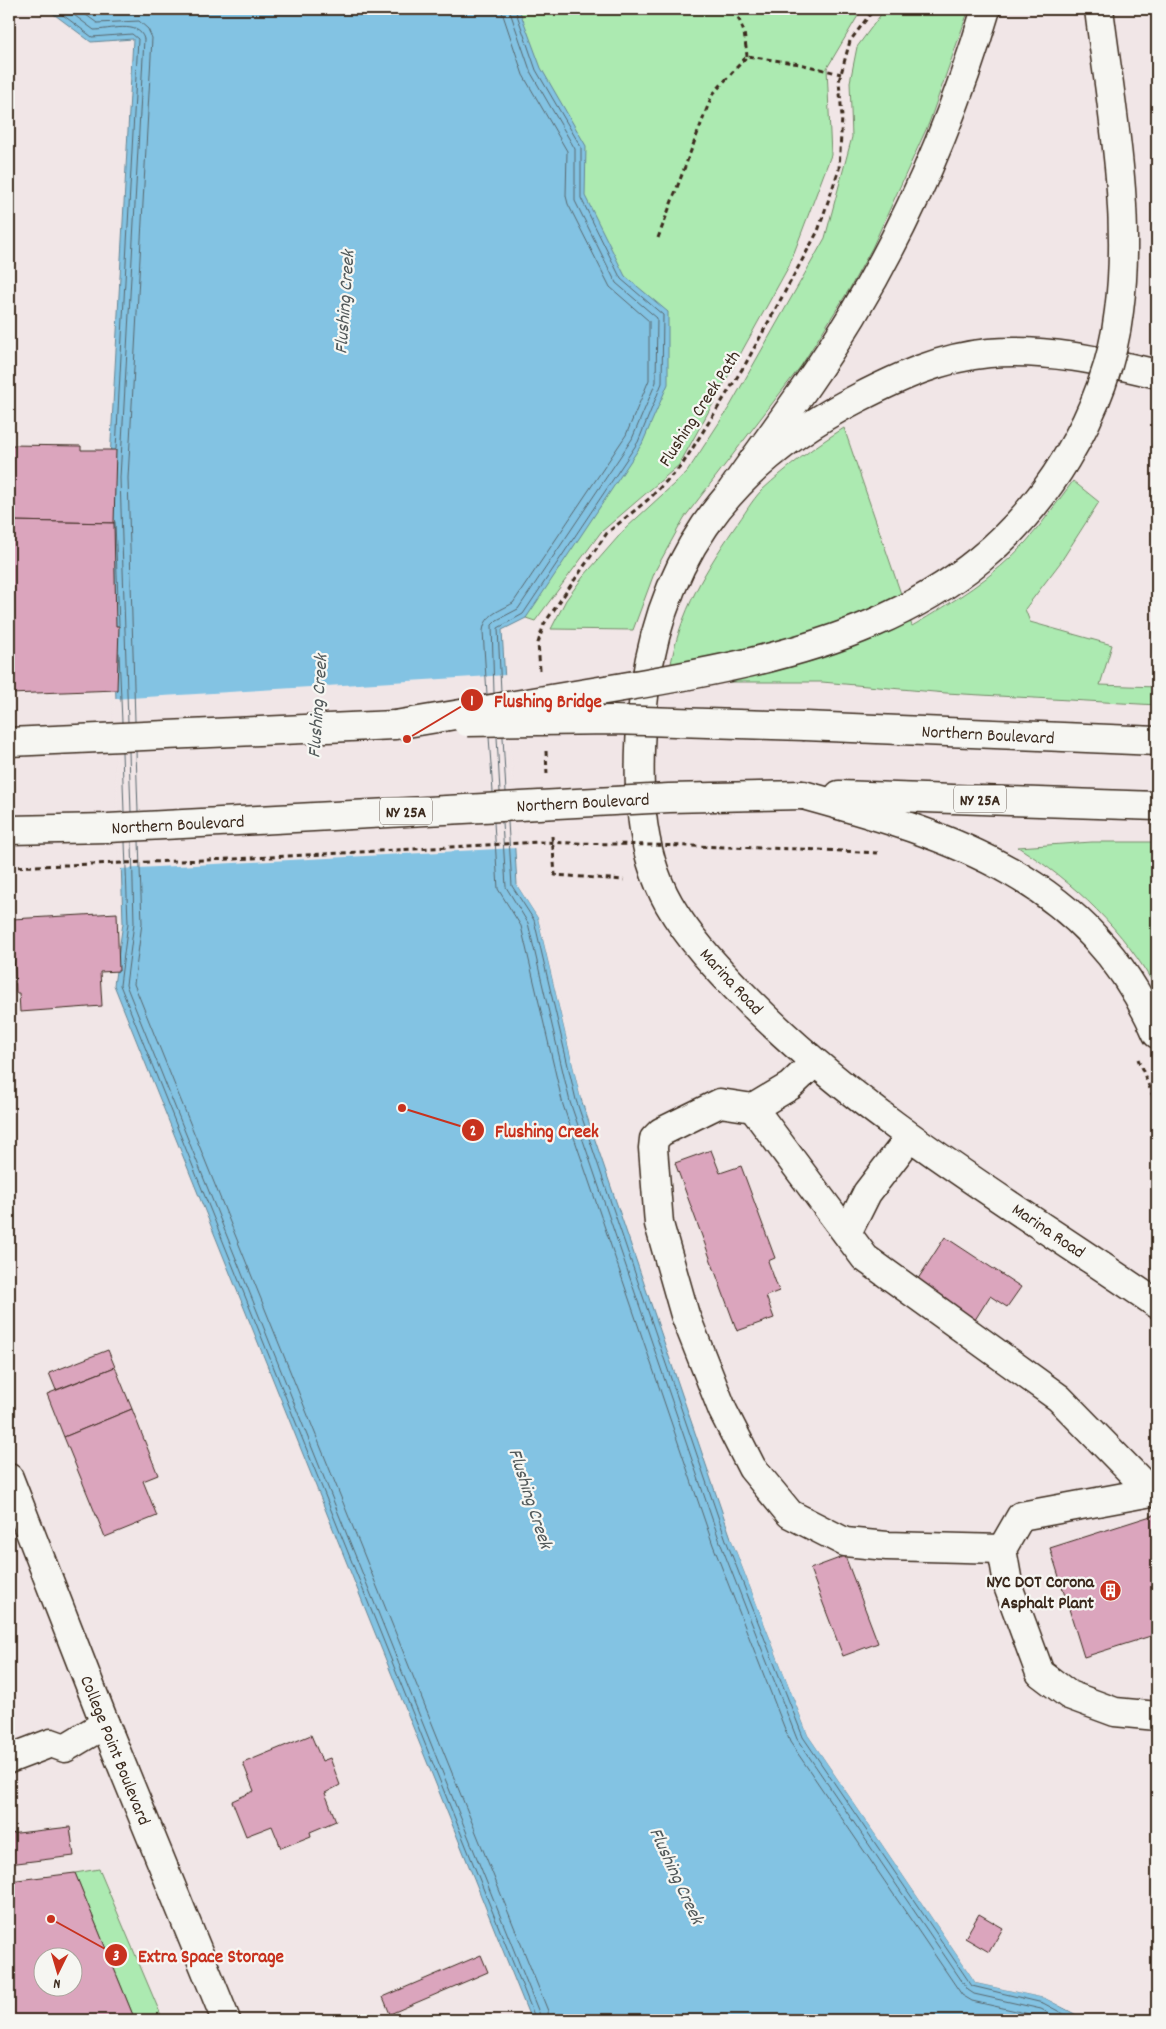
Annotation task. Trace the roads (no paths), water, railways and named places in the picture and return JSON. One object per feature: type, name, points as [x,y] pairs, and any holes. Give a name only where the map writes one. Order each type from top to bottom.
[{"type":"main road","points":[[730,493],[839,336],[867,290],[917,194],[961,87],[986,9]]},
{"type":"main road","points":[[395,725],[723,670],[808,648],[870,625],[915,604],[961,575],[1011,532],[1049,486],[1079,437],[1100,390],[1117,327],[1123,276],[1123,223],[1099,9]]},
{"type":"main road","points":[[730,493],[773,451],[811,424],[873,390],[934,364],[989,353],[1033,353],[1089,359],[1157,374]]},
{"type":"main road","name":"Marina Road","points":[[730,493],[704,526],[681,563],[665,602],[653,643],[644,695],[639,785],[643,822],[653,867],[668,903],[694,940],[725,977],[814,1063],[865,1104],[910,1136],[1157,1304]]},
{"type":"main road","name":"Northern Boulevard","points":[[9,742],[510,720],[596,720],[805,726],[1157,741]]},
{"type":"main road","points":[[803,795],[876,816],[932,835],[982,857],[1039,888],[1069,911],[1110,956],[1134,990],[1157,1034]]},
{"type":"main road","name":"Northern Boulevard","points":[[9,830],[108,828],[661,798],[803,795],[1157,806]]},
{"type":"main road","points":[[814,1063],[790,1086],[753,1108],[720,1102],[661,1132],[654,1139],[653,1148],[659,1224],[685,1315],[723,1411],[752,1468],[790,1514],[845,1542],[887,1546],[1002,1549]]},
{"type":"main road","points":[[753,1108],[865,1258],[1059,1398],[1154,1491]]},
{"type":"main road","points":[[847,1233],[867,1194],[910,1136]]},
{"type":"main road","name":"College Point Boulevard","points":[[9,1478],[104,1724],[226,2020]]},
{"type":"main road","points":[[1154,1491],[1021,1516],[1002,1549],[1009,1589],[1040,1673],[1069,1695],[1115,1712],[1157,1716]]},
{"type":"main road","points":[[9,1759],[51,1743],[65,1748],[104,1724]]},
{"type":"water","points":[[47,9],[519,9],[541,68],[586,146],[585,196],[625,276],[668,312],[668,384],[642,444],[526,618],[502,630],[517,885],[538,918],[581,1099],[731,1538],[808,1735],[976,1983],[1045,1998],[1086,2020],[531,2020],[114,985],[123,923],[109,478],[133,39],[91,42]]},
{"type":"place","name":"Flushing Bridge","points":[[407,739]]},
{"type":"place","name":"Flushing Creek","points":[[402,1108]]},
{"type":"place","name":"NYC DOT Corona Asphalt Plant","points":[[1110,1591]]},
{"type":"place","name":"Extra Space Storage","points":[[51,1919]]}]
